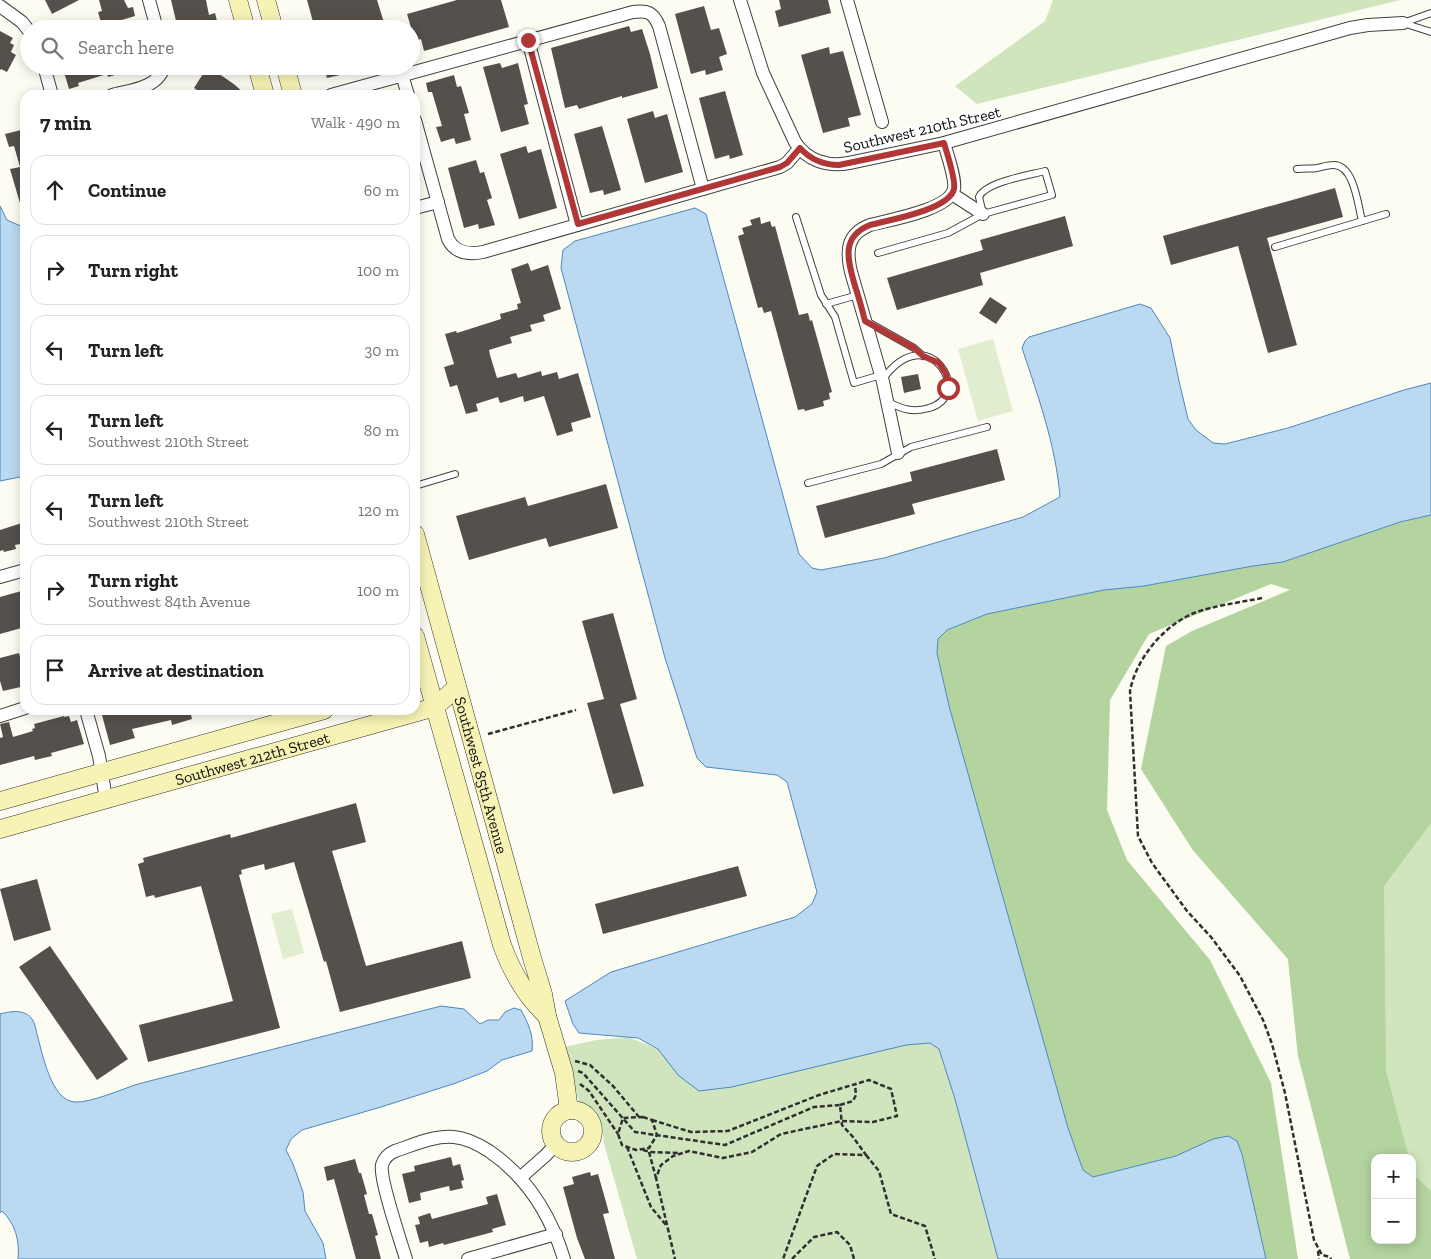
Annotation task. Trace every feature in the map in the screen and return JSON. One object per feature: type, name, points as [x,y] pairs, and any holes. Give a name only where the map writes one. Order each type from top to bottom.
[{"type":"street","points":[[149,0],[155,20]]},
{"type":"street","points":[[238,0],[244,20]]},
{"type":"street","points":[[266,0],[272,20]]},
{"type":"street","points":[[420,138],[448,239],[453,247],[459,251],[473,253],[783,166],[800,148],[782,116],[763,73],[740,0]]},
{"type":"street","points":[[847,0],[882,122]]},
{"type":"street","points":[[0,6],[20,20]]},
{"type":"street","points":[[420,70],[633,12],[650,12],[656,20],[662,37],[703,189]]},
{"type":"street","name":"Southwest 210th Street","points":[[800,148],[810,157],[821,162],[839,165],[944,143],[1350,28],[1373,24],[1403,23]]},
{"type":"street","points":[[528,40],[578,224]]},
{"type":"street","points":[[46,75],[51,90]]},
{"type":"street","points":[[129,90],[149,84],[160,75]]},
{"type":"street","points":[[259,75],[264,90]]},
{"type":"street","points":[[287,75],[292,90]]},
{"type":"street","points":[[349,90],[402,75],[406,90]]},
{"type":"street","points":[[898,453],[882,377],[850,266],[848,251],[853,236],[857,232],[870,225],[931,208],[952,194],[954,184],[944,143]]},
{"type":"street","points":[[952,194],[983,214]]},
{"type":"street","points":[[420,207],[438,202]]},
{"type":"street","name":"Southwest 85th Avenue","points":[[420,552],[562,1065],[569,1110]]},
{"type":"street","points":[[0,577],[20,571]]},
{"type":"street","points":[[421,682],[457,687]]},
{"type":"street","name":"Southwest 85th Avenue","points":[[421,682],[435,707],[502,946],[528,995],[547,1016]]},
{"type":"street","name":"Southwest 212th Street","points":[[420,711],[435,707],[457,687]]},
{"type":"street","points":[[0,716],[20,710]]},
{"type":"street","points":[[87,715],[102,772],[106,799]]},
{"type":"street","name":"Southwest 212th Street","points":[[0,801],[306,715]]},
{"type":"street","name":"Southwest 212th Street","points":[[0,829],[406,715]]},
{"type":"street","points":[[569,1110],[581,1112],[593,1127],[592,1139],[584,1149],[572,1153],[555,1145],[551,1134],[552,1123],[559,1114],[569,1110]]},
{"type":"street","points":[[406,1259],[382,1176],[382,1165],[390,1153],[400,1149],[440,1138],[457,1137],[481,1146],[502,1161],[520,1178],[543,1208],[556,1234],[564,1259]]},
{"type":"street","points":[[520,1178],[555,1145]]},
{"type":"street","points":[[468,1259],[556,1234]]},
{"type":"lane","points":[[1403,23],[1431,13]]},
{"type":"lane","points":[[1403,23],[1431,32]]},
{"type":"lane","points":[[1297,169],[1318,168],[1333,164],[1339,165],[1351,179],[1362,221]]},
{"type":"lane","points":[[878,253],[948,233],[983,214],[1052,195],[1045,171],[996,184],[983,191],[980,197],[983,214]]},
{"type":"lane","points":[[1275,247],[1386,214]]},
{"type":"lane","points":[[796,217],[821,295],[835,317],[854,383],[882,377],[902,359],[912,356],[923,356],[933,359],[944,369],[948,388],[943,399],[931,408],[906,410],[888,402]]},
{"type":"lane","points":[[826,304],[858,295]]},
{"type":"lane","points":[[865,321],[914,348],[923,356]]},
{"type":"lane","points":[[808,483],[881,464],[911,447],[987,427]]},
{"type":"lane","points":[[420,485],[456,474]]},
{"type":"path","points":[[1262,598],[1194,613],[1179,621],[1165,632],[1152,645],[1142,661],[1130,691],[1138,836],[1152,862],[1187,911],[1229,960],[1263,1020],[1272,1044],[1284,1094],[1314,1240],[1322,1255],[1331,1259]]},
{"type":"path","points":[[488,734],[576,710]]},
{"type":"path","points":[[562,1065],[590,1065],[613,1086],[639,1117]]},
{"type":"path","points":[[562,1065],[583,1073],[635,1132],[725,1145],[814,1107],[852,1102],[856,1095],[855,1084]]},
{"type":"path","points":[[562,1065],[589,1091],[618,1134],[622,1145],[636,1150],[649,1148]]},
{"type":"path","points":[[623,1118],[639,1117],[691,1132],[728,1131],[818,1095],[870,1080],[890,1089],[897,1116],[874,1122],[842,1121],[781,1134],[752,1152],[723,1158],[689,1151],[673,1156],[661,1165],[656,1178],[657,1183]]},
{"type":"path","points":[[840,1105],[842,1126],[879,1171],[891,1214],[925,1226],[936,1259]]},
{"type":"path","points":[[618,1134],[623,1118]]},
{"type":"path","points":[[652,1120],[657,1136]]},
{"type":"path","points":[[657,1136],[649,1148],[675,1259]]},
{"type":"path","points":[[627,1146],[652,1207],[667,1226]]},
{"type":"path","points":[[641,1149],[650,1152],[683,1153]]},
{"type":"path","points":[[783,1259],[817,1166],[834,1154],[866,1155]]},
{"type":"path","points":[[792,1259],[814,1238],[837,1232],[850,1245],[854,1259]]},
{"type":"path","points":[[1318,1249],[1319,1259]]},
{"type":"green space","points":[[1053,0],[1400,0],[977,104],[955,86],[1045,21]]},
{"type":"green space","points":[[993,339],[1013,411],[978,421],[958,349]]},
{"type":"green space","points":[[1431,515],[1431,823],[1384,886],[1386,1071],[1408,1154],[1371,1154],[1371,1244],[1416,1244],[1416,1177],[1431,1191],[1431,1259],[1350,1259],[1298,1056],[1288,959],[1192,849],[1141,769],[1166,646],[1192,631],[1290,590],[1271,584],[1149,634],[1110,700],[1107,810],[1127,860],[1210,960],[1271,1083],[1298,1259],[1266,1259],[1242,1154],[1213,1139],[1176,1156],[1093,1177],[1083,1170],[1068,1128],[949,706],[937,653],[938,639],[947,630],[987,614],[1104,590],[1144,586],[1283,562],[1400,522]]},
{"type":"green space","points":[[1431,703],[1431,1259],[1381,1259],[1375,1244],[1416,1244],[1416,1154],[1371,1154],[1371,1235],[1298,1056],[1288,959],[1192,849]]},
{"type":"green space","points":[[292,909],[304,953],[283,959],[271,914]]},
{"type":"green space","points":[[628,1037],[658,1049],[930,1043],[939,1049],[955,1099],[998,1259],[637,1259],[604,1144],[602,1126],[594,1112],[579,1101],[564,1047],[596,1040]]},
{"type":"water","points":[[0,206],[7,220],[20,226],[20,477],[0,481]]},
{"type":"water","points":[[695,208],[706,214],[799,554],[812,568],[821,570],[884,558],[1023,517],[1060,497],[1055,459],[1040,403],[1022,348],[1029,337],[1140,304],[1151,308],[1170,338],[1188,419],[1196,430],[1213,443],[1225,444],[1288,428],[1431,383],[1431,515],[1400,522],[1283,562],[1144,586],[1104,590],[987,614],[947,630],[938,639],[937,653],[949,706],[1068,1128],[1083,1170],[1093,1177],[1176,1156],[1213,1139],[1228,1136],[1237,1141],[1242,1154],[1266,1259],[998,1259],[955,1099],[939,1049],[930,1043],[906,1045],[732,1087],[699,1091],[678,1075],[658,1049],[638,1038],[579,1033],[573,1024],[565,1001],[611,972],[795,917],[812,904],[817,892],[787,782],[777,775],[706,767],[697,758],[665,658],[561,268],[563,250],[575,241]]},
{"type":"water","points":[[441,1006],[464,1009],[480,1024],[488,1020],[499,1020],[505,1012],[514,1008],[521,1010],[531,1034],[532,1051],[502,1060],[487,1071],[456,1083],[302,1130],[291,1139],[286,1150],[303,1192],[305,1211],[323,1243],[326,1259],[18,1259],[16,1233],[7,1216],[2,1211],[0,1213],[0,1014],[22,1012],[32,1019],[45,1063],[54,1085],[67,1100],[82,1102],[138,1084]]},
{"type":"building","points":[[45,0],[79,0],[52,14]]},
{"type":"building","points":[[99,0],[124,0],[128,8],[133,7],[135,16],[122,20],[100,20],[98,12],[102,11]]},
{"type":"building","points":[[171,0],[206,0],[209,15],[215,13],[217,20],[176,20]]},
{"type":"building","points":[[307,0],[377,0],[383,20],[313,20]]},
{"type":"building","points":[[457,0],[501,0],[509,27],[424,51],[420,39],[420,20],[409,20],[407,14]]},
{"type":"building","points":[[779,0],[828,0],[831,13],[779,27],[775,11],[781,9]]},
{"type":"building","points":[[704,6],[711,30],[719,28],[727,54],[719,57],[723,70],[706,75],[705,70],[691,74],[675,14]]},
{"type":"building","points":[[629,26],[631,32],[642,29],[658,88],[622,98],[622,96],[579,109],[577,105],[565,108],[551,48]]},
{"type":"building","points":[[0,31],[13,38],[10,43],[14,45],[11,52],[16,55],[7,72],[0,70]]},
{"type":"building","points":[[829,47],[830,54],[843,51],[861,115],[848,118],[850,126],[823,133],[801,55]]},
{"type":"building","points":[[500,63],[502,68],[518,63],[528,104],[524,105],[529,124],[501,132],[483,67]]},
{"type":"building","points":[[65,75],[104,75],[78,83],[79,86],[69,89]]},
{"type":"building","points":[[202,75],[221,75],[240,90],[197,90],[194,88]]},
{"type":"building","points":[[326,75],[340,75],[327,78]]},
{"type":"building","points":[[454,75],[457,87],[461,86],[469,113],[464,114],[471,140],[456,144],[454,138],[441,142],[436,127],[442,126],[432,92],[428,92],[426,83]]},
{"type":"building","points":[[725,91],[743,155],[730,159],[729,155],[715,159],[699,98]]},
{"type":"building","points":[[653,111],[655,118],[667,114],[683,172],[645,183],[627,119]]},
{"type":"building","points":[[602,126],[621,190],[604,195],[603,190],[590,193],[574,134]]},
{"type":"building","points":[[20,130],[20,167],[14,146],[9,147],[5,134]]},
{"type":"building","points":[[526,146],[528,153],[541,149],[557,208],[519,219],[500,154]]},
{"type":"building","points":[[476,160],[480,173],[484,172],[492,198],[487,200],[495,225],[479,229],[478,224],[464,228],[448,168]]},
{"type":"building","points":[[20,167],[20,203],[10,169]]},
{"type":"building","points":[[1335,188],[1343,217],[1267,238],[1297,345],[1268,353],[1238,246],[1171,265],[1163,236]]},
{"type":"building","points":[[1065,216],[1073,246],[980,273],[983,285],[897,310],[887,278],[983,250],[980,240]]},
{"type":"building","points":[[760,217],[761,224],[770,221],[772,227],[775,226],[799,315],[808,313],[810,321],[812,320],[832,392],[829,393],[830,399],[823,401],[824,406],[805,411],[804,409],[798,410],[771,311],[764,313],[762,307],[758,308],[738,236],[744,234],[742,228],[752,225],[750,220]]},
{"type":"building","points":[[528,263],[531,271],[548,265],[561,309],[543,315],[545,321],[530,325],[532,331],[510,337],[512,343],[489,350],[497,378],[516,373],[518,378],[541,371],[542,376],[557,372],[559,379],[578,373],[591,417],[571,423],[573,431],[557,436],[544,396],[524,402],[523,396],[500,403],[498,397],[476,404],[478,411],[466,414],[457,385],[450,387],[444,367],[454,364],[445,334],[456,331],[457,333],[501,319],[500,314],[518,309],[517,304],[521,303],[511,269]]},
{"type":"building","points":[[990,297],[1007,308],[996,324],[979,313]]},
{"type":"building","points":[[918,374],[921,389],[904,393],[901,377]]},
{"type":"building","points":[[997,449],[1005,480],[912,504],[915,514],[825,538],[816,506],[912,481],[910,472]]},
{"type":"building","points":[[606,484],[618,528],[549,547],[546,538],[469,560],[456,516],[525,497],[528,506]]},
{"type":"building","points":[[20,524],[20,544],[15,545],[16,549],[0,551],[0,530]]},
{"type":"building","points":[[20,591],[20,628],[0,634],[0,597]]},
{"type":"building","points":[[613,613],[637,699],[620,704],[644,786],[613,794],[587,703],[604,699],[582,621]]},
{"type":"building","points":[[19,653],[20,687],[3,691],[0,681],[0,658]]},
{"type":"building","points":[[102,715],[191,715],[192,719],[172,725],[171,720],[132,729],[135,738],[110,745]]},
{"type":"building","points":[[69,716],[71,722],[77,720],[84,744],[51,753],[52,756],[35,760],[34,756],[0,765],[0,738],[3,737],[0,724],[9,722],[13,737],[33,731],[32,729],[35,728],[34,724]]},
{"type":"building","points":[[356,803],[366,842],[332,851],[366,966],[462,941],[471,978],[340,1012],[326,961],[324,962],[294,862],[265,870],[264,864],[241,870],[242,874],[239,875],[280,1028],[148,1062],[139,1025],[233,1001],[201,886],[155,898],[154,895],[146,897],[138,864],[144,862],[143,858],[230,834],[231,838]]},
{"type":"building","points":[[738,866],[747,896],[603,934],[595,904]]},
{"type":"building","points":[[37,879],[51,930],[14,941],[0,889]]},
{"type":"building","points":[[50,946],[128,1059],[97,1080],[19,967]]},
{"type":"building","points":[[451,1157],[453,1166],[460,1164],[464,1180],[461,1181],[463,1188],[450,1191],[449,1186],[420,1193],[421,1200],[409,1203],[402,1174],[415,1171],[414,1166]]},
{"type":"building","points":[[355,1159],[367,1194],[364,1195],[369,1214],[372,1214],[378,1235],[375,1236],[381,1259],[356,1259],[334,1179],[327,1181],[324,1167]]},
{"type":"building","points":[[590,1172],[591,1176],[598,1174],[609,1213],[603,1214],[615,1259],[585,1259],[577,1238],[563,1187],[574,1184],[572,1177]]},
{"type":"building","points":[[497,1194],[506,1225],[492,1229],[493,1232],[444,1245],[443,1243],[429,1247],[428,1241],[420,1243],[415,1225],[420,1224],[418,1217],[430,1213],[432,1219],[488,1204],[486,1197]]},
{"type":"route","points":[[528,40],[578,224],[783,166],[800,148],[810,157],[821,162],[839,165],[944,143],[954,184],[950,196],[931,208],[861,229],[853,236],[848,251],[851,272],[865,321],[878,326],[914,348],[923,356],[933,359],[942,365],[946,374],[948,388]]}]
